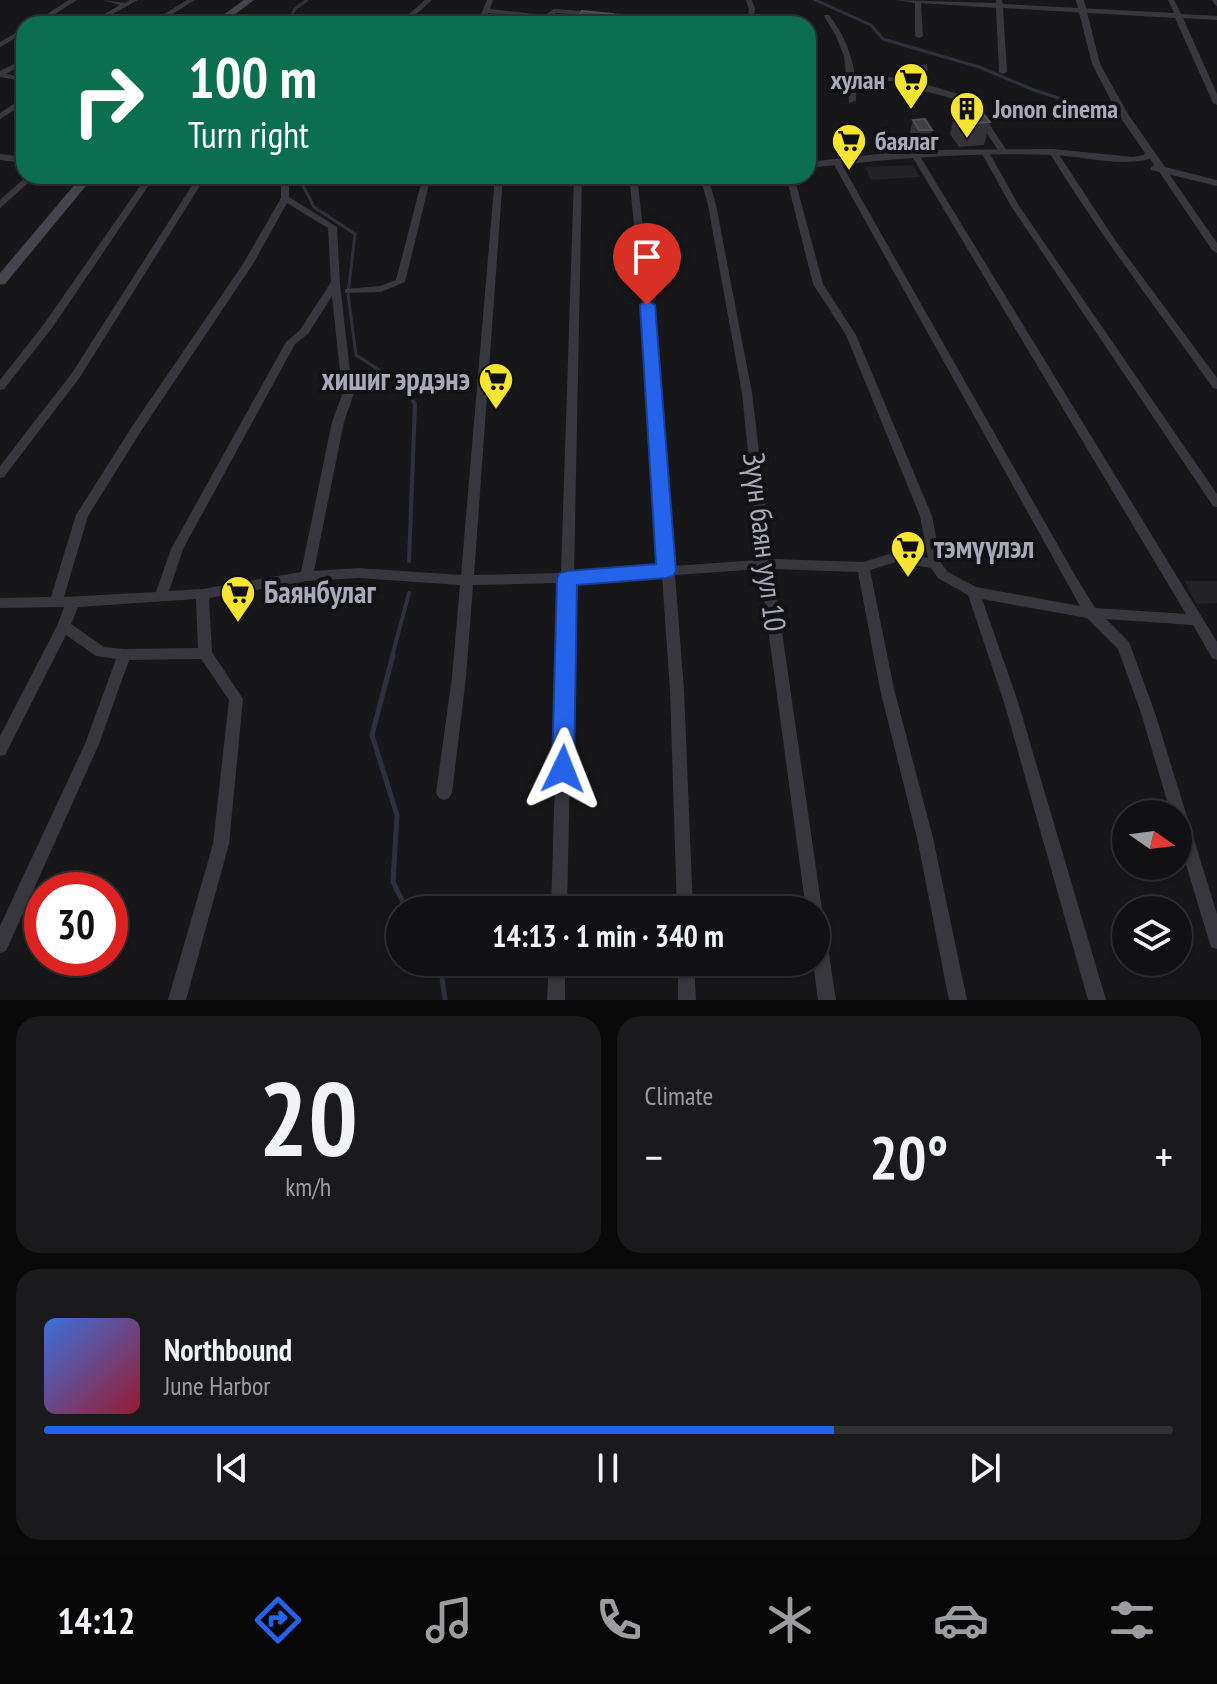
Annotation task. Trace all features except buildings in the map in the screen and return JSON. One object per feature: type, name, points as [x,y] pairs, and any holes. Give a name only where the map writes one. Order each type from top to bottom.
[{"type":"main road","points":[[227,16],[250,0]]},
{"type":"main road","points":[[0,281],[81,184]]},
{"type":"street","points":[[47,16],[74,0]]},
{"type":"street","points":[[105,0],[126,5]]},
{"type":"street","points":[[105,16],[135,0]]},
{"type":"street","points":[[165,16],[192,0]]},
{"type":"street","points":[[410,16],[429,0]]},
{"type":"street","points":[[484,16],[490,0]]},
{"type":"street","points":[[741,0],[757,0]]},
{"type":"street","points":[[899,0],[1000,3],[1217,18]]},
{"type":"street","points":[[918,0],[919,36]]},
{"type":"street","points":[[1080,0],[1096,64],[1123,114],[1217,250]]},
{"type":"street","points":[[1171,0],[1217,103]]},
{"type":"street","points":[[1000,3],[1003,72]]},
{"type":"street","points":[[486,11],[537,16]]},
{"type":"street","points":[[548,16],[554,11],[624,16]]},
{"type":"street","points":[[827,16],[840,32],[853,77],[852,101]]},
{"type":"street","points":[[924,66],[924,86],[931,92],[969,100],[980,123],[988,127],[1003,151]]},
{"type":"street","points":[[853,77],[924,81]]},
{"type":"street","points":[[985,152],[1015,206],[1217,503]]},
{"type":"street","points":[[816,164],[914,153],[1053,152],[1141,160],[1150,153]]},
{"type":"street","points":[[1053,152],[1073,187],[1217,386]]},
{"type":"street","points":[[914,153],[1217,654]]},
{"type":"street","points":[[1123,160],[1217,183]]},
{"type":"street","points":[[837,163],[1091,613],[1124,646],[1148,713],[1217,941]]},
{"type":"street","points":[[0,205],[23,184]]},
{"type":"street","points":[[0,387],[48,326],[146,184]]},
{"type":"street","points":[[0,474],[76,375],[197,184]]},
{"type":"street","points":[[56,602],[82,515],[248,264],[285,198],[285,184]]},
{"type":"street","points":[[348,291],[381,289],[400,282],[425,184]]},
{"type":"street","points":[[444,793],[459,677],[498,184]]},
{"type":"street","points":[[559,896],[578,184]]},
{"type":"street","points":[[634,184],[653,359],[677,690],[684,896]]},
{"type":"street","name":"Зүүн баян уул 10","points":[[706,184],[747,393],[766,564],[812,896]]},
{"type":"street","points":[[792,184],[818,284],[851,335],[926,516],[935,564],[943,575],[973,592],[1091,613],[1194,620]]},
{"type":"street","points":[[285,198],[332,227],[335,302],[341,317],[345,372],[353,381],[338,422],[307,576]]},
{"type":"street","points":[[160,598],[177,549],[284,354],[291,342],[304,332],[336,282]]},
{"type":"street","points":[[0,603],[160,598],[307,576],[358,573],[466,580],[567,578],[766,564],[863,567],[896,557],[935,564]]},
{"type":"street","points":[[863,567],[887,689],[925,838],[958,1000]]},
{"type":"street","points":[[973,592],[1011,702],[1097,1000]]},
{"type":"street","points":[[177,1000],[221,844],[236,699],[205,653],[202,594]]},
{"type":"street","points":[[0,750],[64,626],[73,602]]},
{"type":"street","points":[[64,626],[101,652],[124,655],[205,653]]},
{"type":"street","points":[[0,945],[92,744],[124,655]]},
{"type":"street","points":[[556,1000],[557,976]]},
{"type":"street","points":[[686,976],[687,1000]]},
{"type":"street","points":[[824,976],[827,1000]]},
{"type":"shaded area","points":[[913,165],[920,177],[871,180],[865,167]]},
{"type":"shaded area","points":[[1185,581],[1217,581],[1217,603],[1196,604]]},
{"type":"waterway","points":[[291,16],[307,0]]},
{"type":"waterway","points":[[815,0],[871,25],[883,39],[979,67],[1034,90],[1104,113]]},
{"type":"waterway","points":[[302,184],[314,207],[355,234],[348,294],[356,355],[402,385]]},
{"type":"waterway","points":[[401,383],[415,404],[409,561]]},
{"type":"waterway","points":[[392,657],[409,593]]},
{"type":"waterway","points":[[393,655],[372,735],[397,815],[393,882],[400,896]]},
{"type":"waterway","points":[[441,976],[445,1000]]},
{"type":"place","name":"хулан","points":[[911,111]]},
{"type":"place","name":"Jonon cinema","points":[[967,140]]},
{"type":"place","name":"баялаг","points":[[849,172]]},
{"type":"place","name":"хишиг эрдэнэ","points":[[496,411]]},
{"type":"place","name":"тэмүүлэл","points":[[908,579]]},
{"type":"place","name":"Баянбулаг","points":[[238,624]]},
{"type":"route","points":[[563,769],[567,578],[666,571],[647,305]]}]
